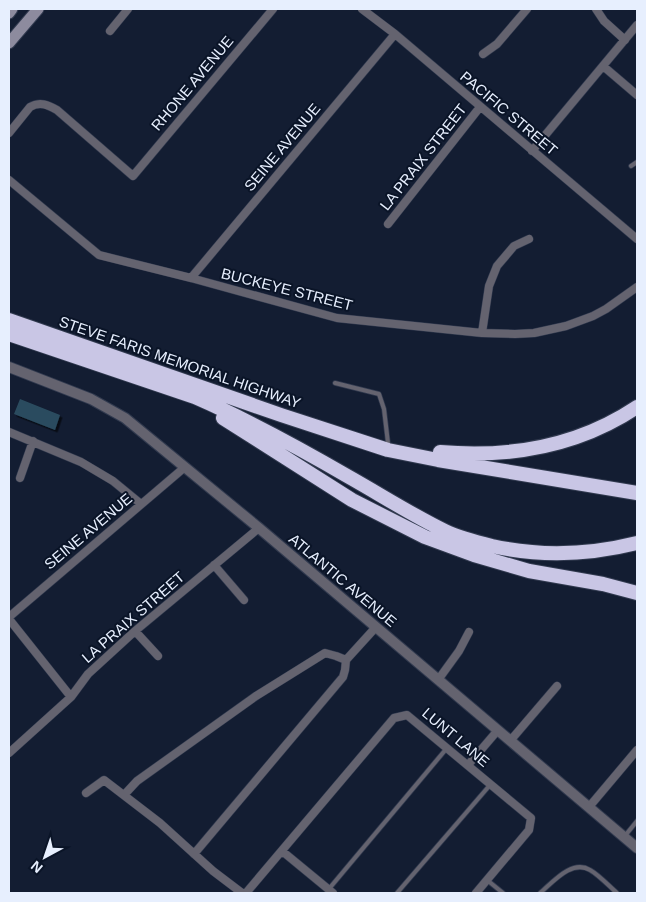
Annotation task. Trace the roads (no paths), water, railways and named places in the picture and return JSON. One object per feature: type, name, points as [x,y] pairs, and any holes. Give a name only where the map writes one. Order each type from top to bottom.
[{"type":"highway","name":"STEVE FARIS MEMORIAL HIGHWAY","points":[[9,320],[240,401],[341,434],[387,446]]},
{"type":"highway","name":"STEVE FARIS MEMORIAL HIGHWAY","points":[[9,334],[54,350]]},
{"type":"highway","points":[[54,350],[195,397],[216,406],[290,444],[446,532],[476,542],[513,551],[552,554],[579,554],[637,543]]},
{"type":"highway","points":[[54,350],[193,402],[232,423],[352,500],[425,537],[474,555],[529,571],[637,592]]},
{"type":"highway","points":[[387,446],[456,453],[488,454],[512,452],[548,446],[583,435],[637,407]]},
{"type":"highway","points":[[387,446],[438,460],[637,493]]},
{"type":"main road","points":[[9,13],[12,9]]},
{"type":"main road","points":[[9,43],[38,9]]},
{"type":"street","points":[[110,30],[128,9]]},
{"type":"street","name":"RHONE AVENUE","points":[[9,133],[30,107],[40,103],[49,106],[57,110],[133,176],[273,9]]},
{"type":"street","name":"PACIFIC STREET","points":[[362,9],[395,34],[637,239]]},
{"type":"street","points":[[483,54],[497,44],[528,9]]},
{"type":"street","points":[[596,9],[604,21],[625,40]]},
{"type":"street","points":[[532,151],[637,26]]},
{"type":"street","name":"SEINE AVENUE","points":[[191,278],[395,34]]},
{"type":"street","points":[[603,66],[637,95]]},
{"type":"street","name":"LA PRAIX STREET","points":[[388,224],[480,107]]},
{"type":"street","name":"BUCKEYE STREET","points":[[9,180],[99,255],[337,318],[482,333],[525,334],[552,330],[593,316],[637,287]]},
{"type":"street","points":[[482,333],[489,286],[497,266],[514,246],[530,239]]},
{"type":"street","name":"ATLANTIC AVENUE","points":[[9,367],[73,391],[108,408],[131,422],[637,848]]},
{"type":"street","points":[[9,432],[81,462],[113,481],[141,504]]},
{"type":"street","points":[[20,478],[33,441]]},
{"type":"street","name":"SEINE AVENUE","points":[[9,618],[185,468]]},
{"type":"street","name":"LA PRAIX STREET","points":[[9,753],[71,697],[88,674],[135,631],[258,528]]},
{"type":"street","points":[[214,565],[244,600]]},
{"type":"street","points":[[9,618],[71,697]]},
{"type":"street","points":[[194,854],[343,678],[346,660],[376,627]]},
{"type":"street","points":[[135,631],[158,656]]},
{"type":"street","points":[[438,680],[459,651],[469,632]]},
{"type":"street","points":[[124,795],[138,781],[256,696],[325,653],[346,660]]},
{"type":"street","points":[[510,741],[557,686]]},
{"type":"street","name":"LUNT LANE","points":[[246,893],[394,718],[407,715],[531,818],[529,830],[476,893]]},
{"type":"street","points":[[468,765],[498,730]]},
{"type":"street","points":[[589,807],[637,750]]},
{"type":"street","points":[[86,793],[104,780],[160,823],[213,871],[242,893]]},
{"type":"street","points":[[282,851],[330,891]]},
{"type":"lane","points":[[632,166],[637,162]]},
{"type":"lane","points":[[335,383],[379,394],[384,409],[387,446]]},
{"type":"lane","points":[[330,891],[447,748]]},
{"type":"lane","points":[[397,893],[491,784]]},
{"type":"lane","points":[[624,837],[637,821]]},
{"type":"lane","points":[[540,893],[570,869],[580,866],[590,870],[617,893]]},
{"type":"lane","points":[[487,880],[503,893]]}]
